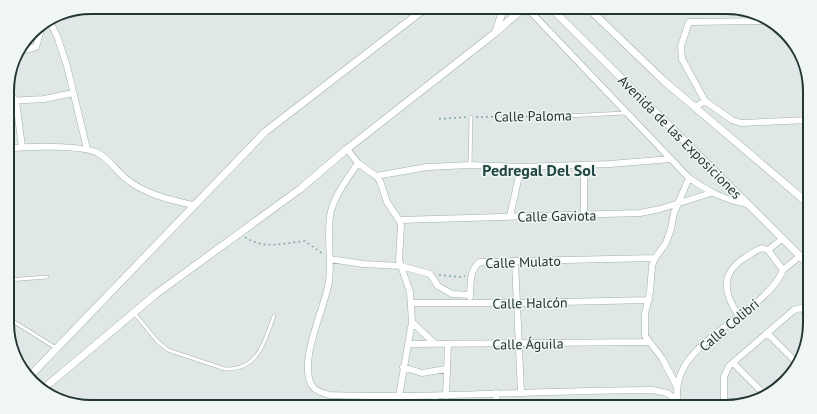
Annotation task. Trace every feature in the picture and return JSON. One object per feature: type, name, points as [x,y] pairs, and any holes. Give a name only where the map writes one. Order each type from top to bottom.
[{"type":"street","points":[[32,373],[252,144],[317,90],[418,14]]},
{"type":"street","points":[[495,33],[502,14]]},
{"type":"street","points":[[46,386],[167,286],[300,189],[347,149],[518,14]]},
{"type":"street","points":[[533,14],[689,178],[711,193],[747,204]]},
{"type":"street","name":"Avenida de las Exposiciones","points":[[557,14],[803,259]]},
{"type":"street","name":"Avenida de las Exposiciones","points":[[594,14],[664,81],[803,199]]},
{"type":"street","points":[[760,22],[689,22],[681,46],[682,59],[705,101],[732,120],[741,123],[803,120]]},
{"type":"street","points":[[52,25],[57,36],[67,66],[87,148]]},
{"type":"street","points":[[26,50],[34,49],[37,46],[40,33]]},
{"type":"street","points":[[16,101],[44,99],[73,93]]},
{"type":"street","points":[[14,99],[16,101],[22,147]]},
{"type":"street","points":[[695,107],[705,101]]},
{"type":"street","points":[[14,148],[87,148],[102,155],[126,179],[142,189],[162,198],[193,205]]},
{"type":"street","points":[[347,149],[358,163],[376,176],[380,181],[387,202],[400,220],[401,234],[399,260],[408,282],[412,303],[412,322],[399,396]]},
{"type":"street","points":[[376,176],[427,167],[470,165],[521,167],[584,165],[670,159]]},
{"type":"street","points":[[358,163],[334,201],[330,213],[330,259],[327,293],[314,329],[308,369],[313,388],[329,395],[435,397],[521,392],[652,390],[667,393],[677,400]]},
{"type":"street","points":[[584,165],[584,215]]},
{"type":"street","points":[[510,216],[521,167]]},
{"type":"street","points":[[677,400],[676,385],[662,358],[645,336],[644,314],[648,300],[652,266],[655,258],[666,243],[678,203],[689,178]]},
{"type":"street","name":"Calle Gaviota","points":[[400,220],[640,213],[711,193]]},
{"type":"street","points":[[738,316],[730,304],[727,294],[728,274],[740,260],[759,249],[768,250],[782,239]]},
{"type":"street","points":[[768,250],[783,270]]},
{"type":"street","name":"Calle Colibri","points":[[676,385],[679,376],[704,344],[768,293],[777,282],[783,270],[800,256]]},
{"type":"street","name":"Calle Mulato","points":[[471,273],[475,265],[480,262],[655,258]]},
{"type":"street","points":[[330,259],[363,264],[401,266],[430,274],[438,286],[452,294],[470,295]]},
{"type":"street","points":[[515,261],[521,392]]},
{"type":"street","points":[[469,303],[471,273]]},
{"type":"street","name":"Calle Halcón","points":[[412,303],[517,303],[648,300]]},
{"type":"street","points":[[724,400],[724,377],[726,370],[790,313],[800,308],[803,310]]},
{"type":"street","points":[[412,322],[435,344]]},
{"type":"street","points":[[767,333],[794,360]]},
{"type":"street","name":"Calle Águila","points":[[408,344],[649,342]]},
{"type":"street","points":[[446,396],[448,344]]},
{"type":"street","points":[[733,363],[762,391]]},
{"type":"street","points":[[403,367],[422,373],[446,369]]},
{"type":"street","points":[[496,393],[496,400]]},
{"type":"lane","name":"Calle Paloma","points":[[566,116],[627,113]]},
{"type":"lane","points":[[470,165],[471,117]]},
{"type":"lane","points":[[14,280],[47,278]]},
{"type":"lane","points":[[134,313],[158,342],[168,350],[225,369],[232,369],[247,365],[257,355],[274,316]]},
{"type":"lane","points":[[14,322],[56,348]]},
{"type":"path","points":[[689,22],[690,14]]},
{"type":"path","name":"Calle Paloma","points":[[439,119],[471,117],[566,116]]},
{"type":"path","points":[[240,233],[250,240],[264,245],[278,246],[305,241],[330,259]]},
{"type":"path","name":"Calle Mulato","points":[[430,274],[460,277],[471,273]]},
{"type":"district","name":"Pedregal Del Sol","points":[[539,170]]}]
